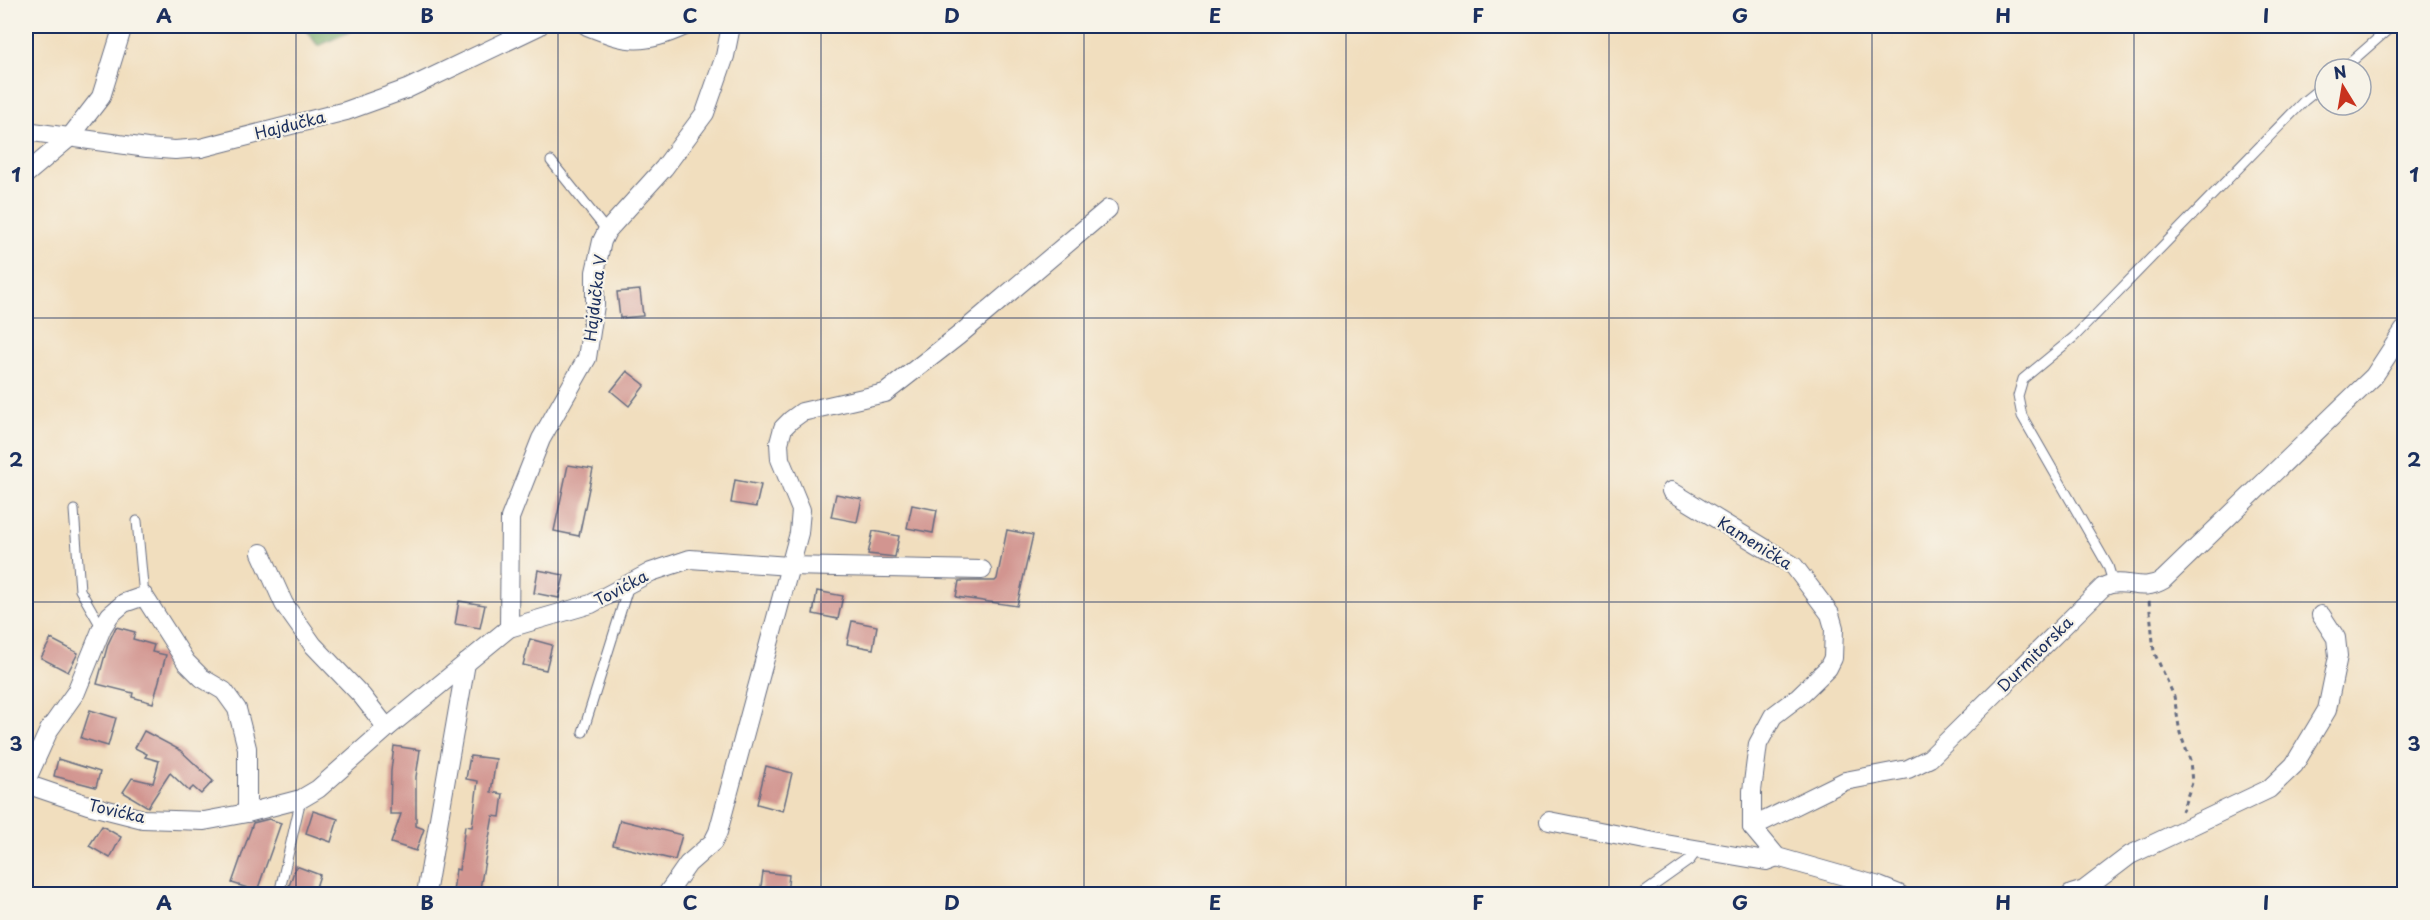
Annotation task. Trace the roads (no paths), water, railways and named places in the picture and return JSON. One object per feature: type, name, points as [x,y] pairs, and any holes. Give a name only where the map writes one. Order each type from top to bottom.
[{"type":"street","points":[[26,174],[70,137],[101,97],[123,26]]},
{"type":"street","name":"Hajdučka","points":[[26,131],[176,150],[201,148],[346,111],[407,89],[539,26]]},
{"type":"street","points":[[586,26],[615,38],[632,41],[662,36],[685,26]]},
{"type":"street","name":"Hajdučka V","points":[[509,628],[510,518],[541,439],[587,358],[595,305],[595,272],[602,241],[607,231],[664,168],[705,113],[725,56],[731,26]]},
{"type":"street","points":[[667,894],[688,864],[713,842],[718,832],[789,566],[800,533],[801,510],[780,459],[779,443],[783,428],[802,412],[885,393],[958,336],[1108,209]]},
{"type":"street","points":[[2113,582],[2148,587],[2163,580],[2374,376],[2404,330]]},
{"type":"street","name":"Kamenička","points":[[1671,491],[1794,566],[1830,614],[1834,628],[1833,658],[1828,668],[1798,697],[1773,716],[1758,744],[1753,772],[1752,827]]},
{"type":"street","points":[[261,553],[284,604],[313,645],[362,696],[387,728]]},
{"type":"street","name":"Tovićka","points":[[26,783],[88,805],[142,819],[204,821],[247,813],[301,799],[335,775],[387,728],[509,628],[591,604],[651,572],[690,559],[789,566],[982,570]]},
{"type":"street","name":"Durmitorska","points":[[1752,827],[1845,781],[1908,769],[1930,758],[2103,587],[2113,582]]},
{"type":"street","points":[[26,783],[49,730],[76,692],[102,628],[110,615],[124,603],[144,596],[186,662],[202,678],[224,691],[237,709],[247,748],[247,813]]},
{"type":"street","points":[[2072,894],[2084,890],[2130,855],[2269,789],[2294,765],[2327,710],[2338,656],[2336,638],[2321,615]]},
{"type":"street","points":[[426,894],[466,663]]},
{"type":"street","points":[[1549,821],[1766,861],[1777,857]]},
{"type":"street","points":[[1752,827],[1777,857],[1879,886],[1899,894]]},
{"type":"lane","points":[[2357,57],[2392,26]]},
{"type":"lane","points":[[2113,582],[2108,566],[2022,416],[2018,396],[2023,379],[2074,338],[2313,94]]},
{"type":"lane","points":[[551,161],[607,231]]},
{"type":"lane","points":[[74,510],[80,590],[102,628]]},
{"type":"lane","points":[[137,521],[144,596]]},
{"type":"lane","points":[[584,732],[630,582]]},
{"type":"lane","points":[[279,894],[301,799]]},
{"type":"lane","points":[[1642,894],[1690,860],[1698,849]]}]
